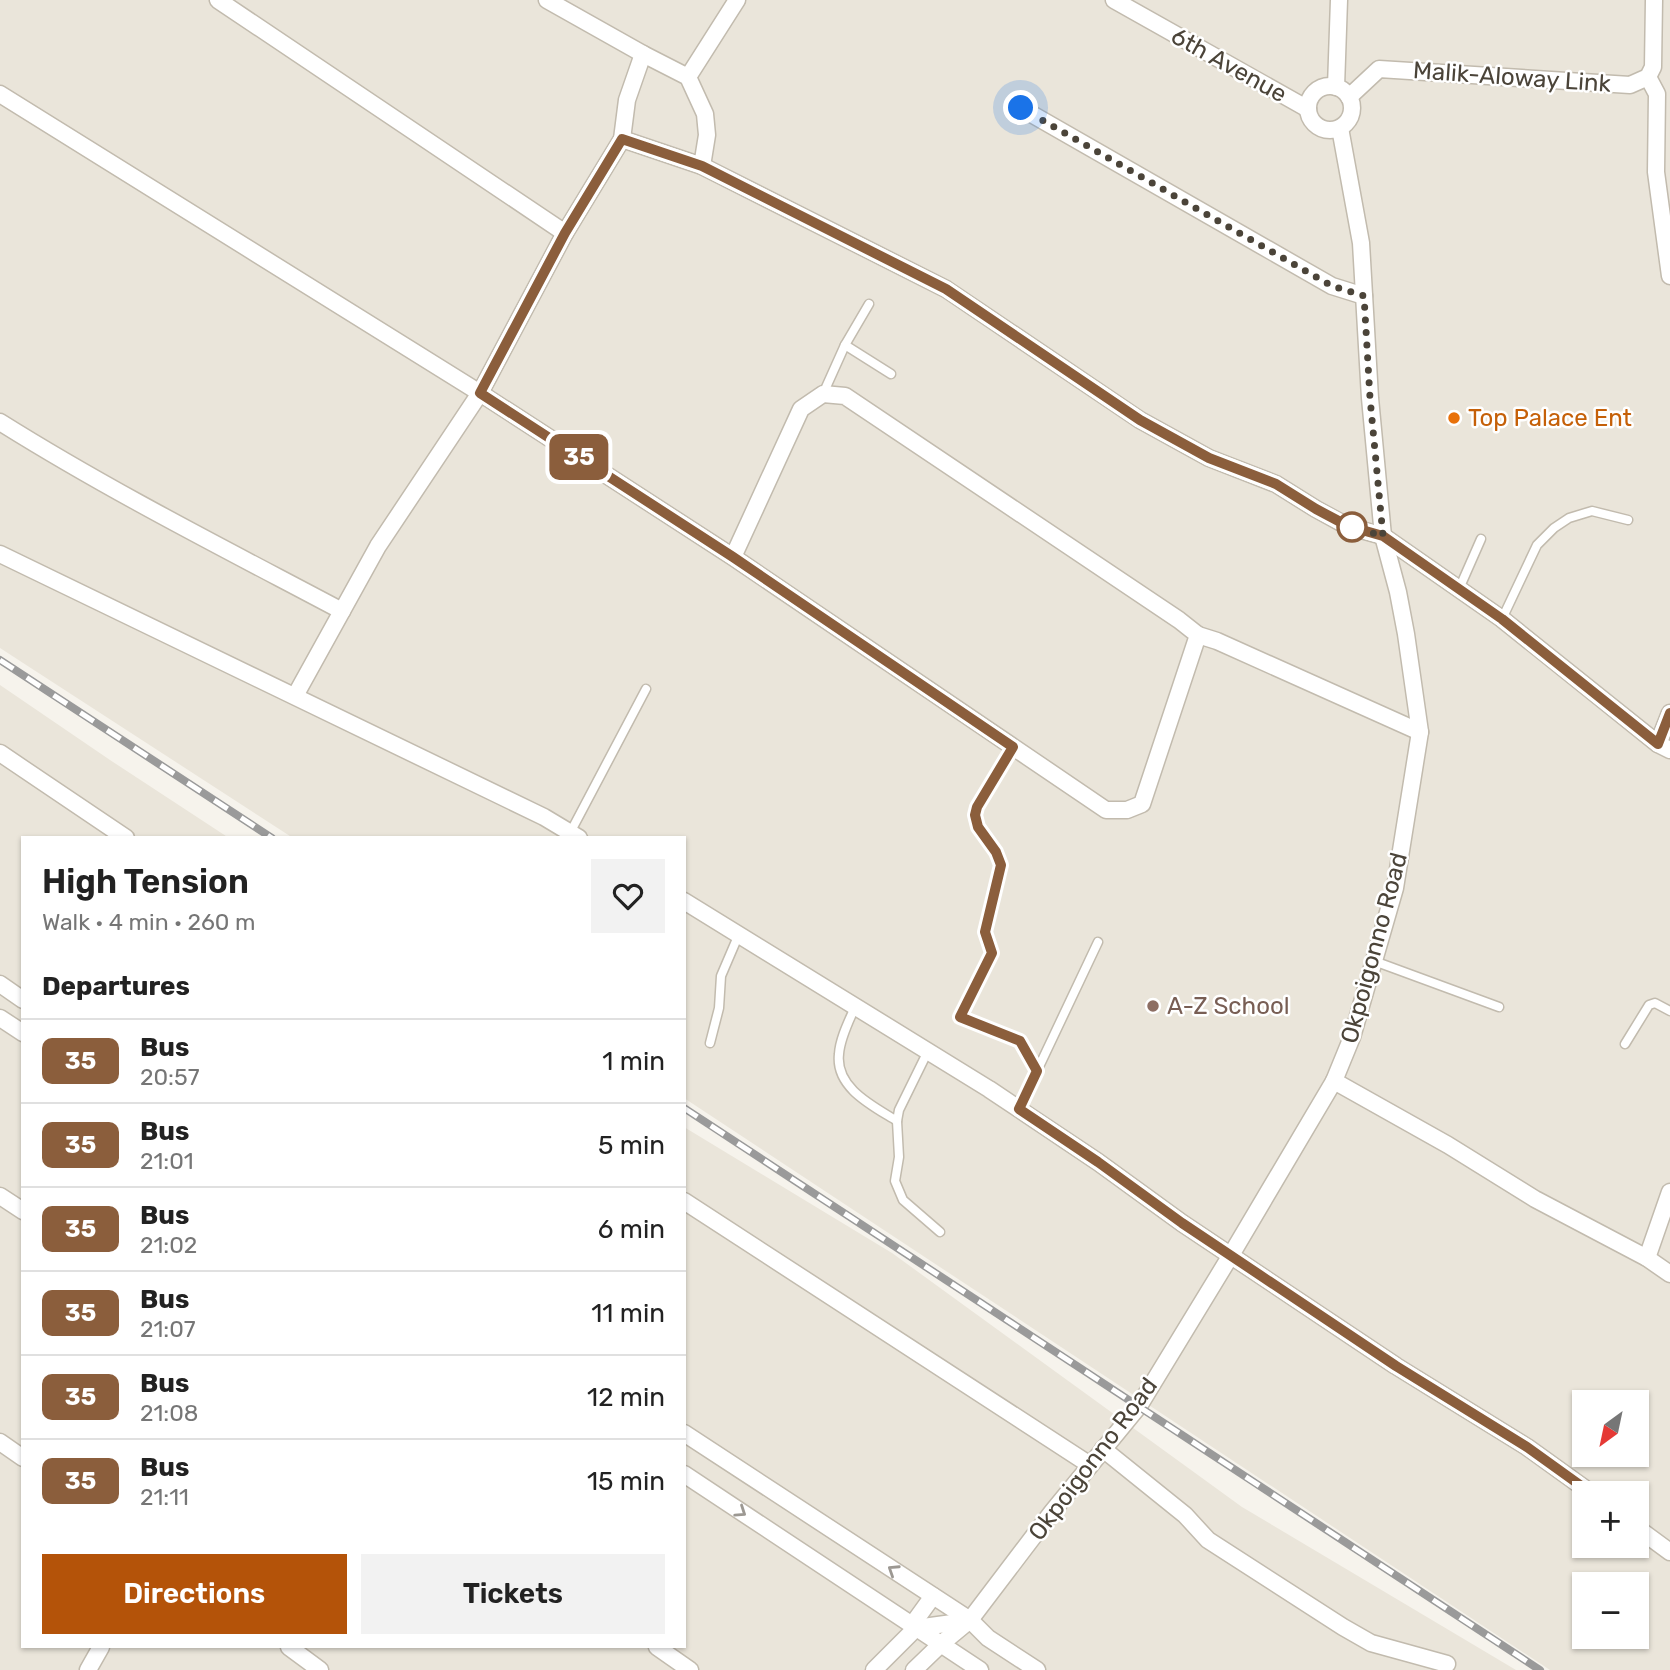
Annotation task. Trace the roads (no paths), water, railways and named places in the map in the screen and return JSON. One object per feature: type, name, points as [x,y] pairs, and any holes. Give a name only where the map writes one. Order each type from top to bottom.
[{"type":"street","points":[[218,0],[565,233]]},
{"type":"street","points":[[547,0],[688,77],[705,114],[707,135],[702,166]]},
{"type":"street","points":[[688,77],[737,0]]},
{"type":"street","name":"6th Avenue","points":[[1114,0],[1308,109]]},
{"type":"street","points":[[1339,0],[1343,92],[1352,108],[1349,120],[1340,128]]},
{"type":"street","name":"Malik-Aloway Link","points":[[1343,92],[1379,69],[1630,85],[1648,77],[1653,67],[1654,0]]},
{"type":"street","points":[[295,696],[378,546],[480,393],[565,233],[622,139],[627,100],[643,54]]},
{"type":"street","points":[[1648,77],[1657,94],[1670,276]]},
{"type":"street","name":"6th Avenue","points":[[1340,128],[1323,129],[1315,124],[1308,109],[1316,90],[1326,86],[1343,92]]},
{"type":"street","points":[[0,94],[480,393],[733,557],[1106,810],[1127,810],[1142,804],[1198,635]]},
{"type":"street","points":[[1021,108],[1332,286],[1364,296]]},
{"type":"street","name":"Okpoigonno Road","points":[[914,1670],[970,1620],[1139,1406],[1334,1081],[1352,1037],[1395,888],[1420,732],[1404,623],[1383,536],[1370,398],[1361,243],[1340,128]]},
{"type":"street","points":[[622,139],[702,166],[946,289],[1140,420],[1209,458],[1276,484],[1348,526],[1383,536],[1502,619],[1664,747],[1670,713]]},
{"type":"street","points":[[733,557],[801,409],[822,394],[845,396],[1198,635],[1217,640],[1420,732]]},
{"type":"street","points":[[0,422],[102,483],[342,611]]},
{"type":"street","points":[[0,554],[544,817],[574,836]]},
{"type":"street","points":[[0,753],[123,836]]},
{"type":"street","points":[[686,902],[1019,1109],[1396,1366],[1527,1447],[1574,1481]]},
{"type":"street","points":[[0,984],[21,999]]},
{"type":"street","points":[[0,1018],[21,1032]]},
{"type":"street","points":[[1334,1081],[1448,1145],[1535,1199],[1647,1258],[1670,1274]]},
{"type":"street","points":[[1647,1258],[1670,1192]]},
{"type":"street","points":[[0,1196],[21,1210]]},
{"type":"street","points":[[686,1202],[1090,1465]]},
{"type":"street","points":[[686,1434],[970,1620],[988,1638],[1037,1670]]},
{"type":"street","points":[[0,1442],[21,1457]]},
{"type":"street","points":[[1103,1449],[1185,1515],[1208,1540],[1343,1627],[1371,1643],[1447,1664]]},
{"type":"street","points":[[686,1475],[980,1670]]},
{"type":"street","points":[[1649,1537],[1670,1552]]},
{"type":"street","points":[[874,1670],[914,1626],[933,1596]]},
{"type":"street","points":[[914,1626],[970,1620]]},
{"type":"street","points":[[88,1670],[100,1648]]},
{"type":"street","points":[[290,1648],[320,1670]]},
{"type":"street","points":[[658,1648],[690,1670]]},
{"type":"lane","points":[[822,394],[869,303]]},
{"type":"lane","points":[[845,345],[891,374]]},
{"type":"lane","points":[[1502,619],[1537,545],[1554,528],[1569,518],[1592,511],[1628,520]]},
{"type":"lane","points":[[1459,589],[1480,539]]},
{"type":"lane","points":[[574,836],[646,689]]},
{"type":"lane","points":[[1013,747],[977,807],[975,815],[978,827],[996,852],[1001,865],[985,932],[992,953],[960,1017],[1020,1041],[1037,1071]]},
{"type":"lane","points":[[710,1043],[719,1008],[721,976],[739,934]]},
{"type":"lane","points":[[1019,1109],[1098,942]]},
{"type":"lane","points":[[1374,961],[1499,1007]]},
{"type":"lane","points":[[1625,1044],[1649,1004],[1655,1003],[1670,1011]]},
{"type":"lane","points":[[855,1007],[839,1052],[842,1073],[860,1098],[897,1121]]},
{"type":"lane","points":[[928,1051],[899,1110],[899,1157],[895,1181],[903,1200],[940,1232]]},
{"type":"railway","points":[[0,660],[269,836]]},
{"type":"railway","points":[[686,1109],[1540,1670]]},
{"type":"place","name":"Top Palace Ent","points":[[1454,418]]},
{"type":"place","name":"A-Z School","points":[[1153,1006]]}]
